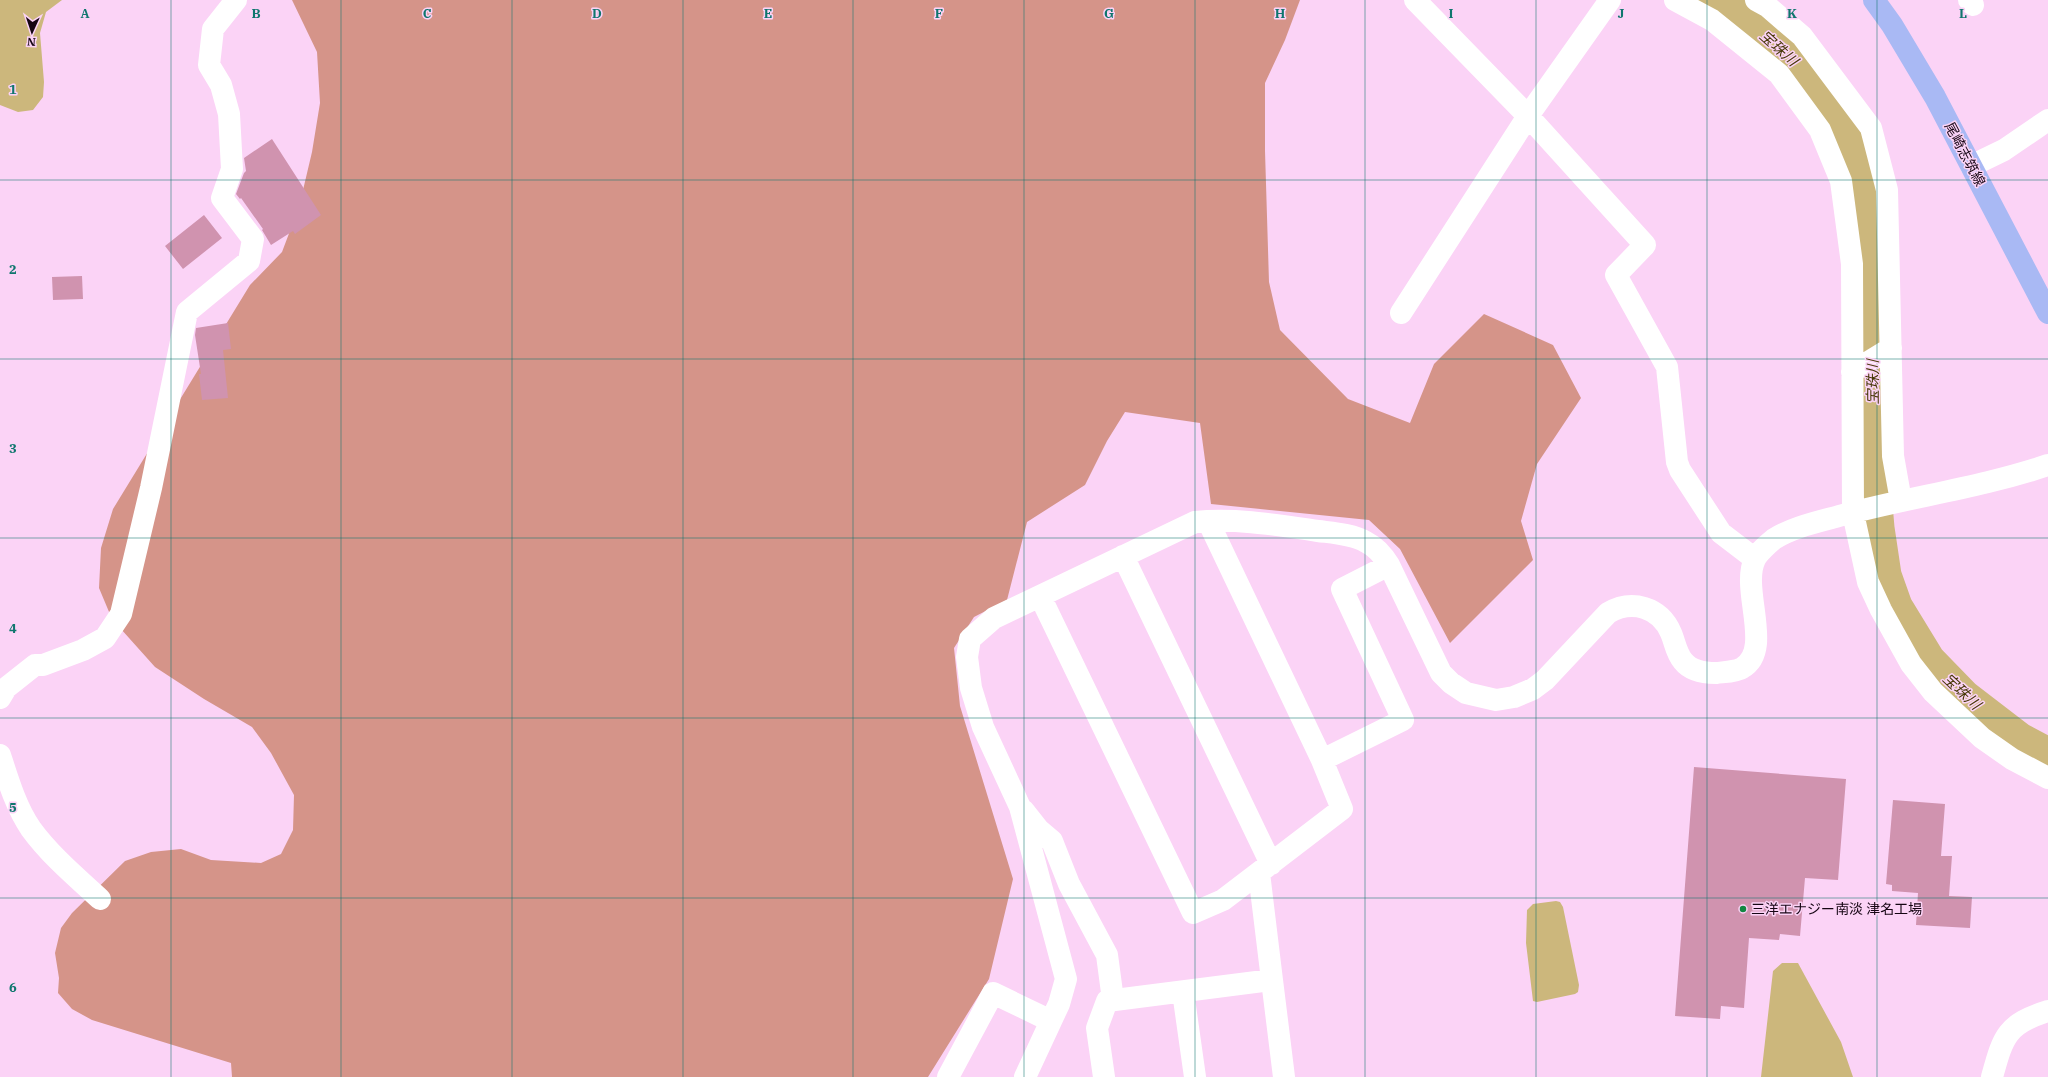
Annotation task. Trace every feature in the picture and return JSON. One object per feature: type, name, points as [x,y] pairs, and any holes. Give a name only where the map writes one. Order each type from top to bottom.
[{"type":"main road","name":"尾崎志筑線","points":[[1874,0],[1892,25],[1935,96],[2048,313]]},
{"type":"street","points":[[0,698],[6,688],[34,665],[43,665],[83,650],[105,638],[121,614],[151,488],[187,312],[249,261],[253,239],[222,198],[232,169],[229,114],[221,85],[209,65],[213,29],[236,0]]},
{"type":"street","points":[[1415,0],[1528,116],[1645,246],[1616,275],[1668,366],[1677,462],[1680,470],[1721,533],[1755,559]]},
{"type":"street","points":[[1401,313],[1528,116],[1610,0]]},
{"type":"street","points":[[1675,0],[1712,20],[1779,74],[1820,130],[1841,181],[1852,264],[1852,372],[1857,511],[1868,582],[1893,633],[1911,664],[1933,692],[1982,738],[2012,759],[2048,778]]},
{"type":"street","points":[[1756,0],[1767,6],[1802,36],[1870,128],[1887,190],[1893,456],[1897,502]]},
{"type":"street","points":[[1971,166],[2004,150],[2048,120]]},
{"type":"street","points":[[1852,372],[1891,348]]},
{"type":"street","points":[[1025,1077],[1059,1004],[1066,979],[1020,807],[983,727],[971,688],[967,657],[970,639],[982,626],[994,618],[1195,522],[1252,522],[1356,538],[1376,549],[1383,555],[1389,566],[1441,673],[1451,684],[1466,693],[1496,700],[1514,697],[1533,689],[1545,680],[1608,613],[1616,608],[1630,606],[1640,606],[1652,611],[1661,618],[1671,633],[1680,658],[1690,667],[1709,673],[1723,672],[1742,668],[1754,658],[1757,637],[1750,585],[1755,559],[1774,540],[1806,526],[1857,511],[2005,478],[2048,465]]},
{"type":"street","points":[[1040,596],[1193,913],[1223,900],[1342,809],[1322,760],[1208,521]]},
{"type":"street","points":[[1124,556],[1265,868],[1272,980],[1284,1077]]},
{"type":"street","points":[[1322,760],[1403,720],[1342,589],[1389,566]]},
{"type":"street","points":[[0,755],[11,790],[31,828],[57,859],[100,899]]},
{"type":"street","points":[[1020,807],[1039,830],[1052,841],[1069,884],[1107,955],[1113,1000]]},
{"type":"street","points":[[1104,1077],[1097,1028],[1107,1001],[1272,980]]},
{"type":"street","points":[[1183,992],[1195,1077]]},
{"type":"street","points":[[948,1077],[993,993],[1051,1021]]},
{"type":"street","points":[[1992,1077],[2001,1044],[2013,1027],[2030,1016],[2048,1011]]},
{"type":"shaded area","points":[[0,0],[62,0],[46,12],[40,33],[44,82],[43,97],[33,110],[18,112],[0,105]]},
{"type":"shaded area","points":[[292,0],[1300,0],[1285,40],[1265,83],[1265,151],[1269,282],[1280,330],[1348,399],[1410,423],[1434,364],[1484,314],[1553,345],[1581,398],[1537,464],[1521,521],[1533,560],[1450,643],[1400,549],[1369,520],[1211,504],[1200,423],[1125,412],[1107,441],[1085,485],[1027,522],[1007,600],[974,617],[954,648],[960,706],[1013,879],[989,979],[928,1077],[232,1077],[231,1063],[92,1020],[72,1009],[58,993],[59,978],[55,953],[61,928],[72,913],[125,861],[151,852],[181,849],[211,860],[261,863],[281,854],[293,830],[294,795],[271,753],[252,727],[204,699],[155,667],[112,619],[99,588],[101,548],[113,509],[250,285],[282,252],[299,207],[312,152],[320,103],[317,52]]},
{"type":"shaded area","points":[[1556,901],[1560,902],[1563,907],[1579,985],[1578,992],[1575,994],[1537,1002],[1533,1001],[1526,943],[1527,910],[1533,904]]},
{"type":"shaded area","points":[[1782,963],[1798,963],[1841,1042],[1853,1077],[1761,1077],[1773,971]]},
{"type":"building","points":[[272,139],[321,215],[295,234],[293,231],[271,245],[262,230],[263,229],[241,198],[240,199],[236,194],[246,171],[244,158]]},
{"type":"building","points":[[204,215],[222,238],[183,269],[165,246]]},
{"type":"building","points":[[82,276],[83,299],[53,300],[52,277]]},
{"type":"building","points":[[228,323],[231,349],[223,350],[228,398],[202,400],[199,374],[201,374],[195,335],[196,328]]},
{"type":"building","name":"三洋エナジー南淡 津名工場","points":[[1694,767],[1846,779],[1838,880],[1805,878],[1800,936],[1780,934],[1779,940],[1749,938],[1744,1008],[1721,1006],[1720,1019],[1675,1016]]},
{"type":"building","points":[[1893,800],[1945,804],[1941,856],[1952,856],[1949,896],[1972,897],[1970,928],[1916,925],[1918,893],[1892,891],[1892,885],[1886,884]]},
{"type":"waterway","name":"宝珠川","points":[[1713,0],[1775,40],[1796,59],[1836,117],[1849,142],[1859,169],[1862,184],[1871,318],[1872,458],[1878,528],[1885,575],[1896,606],[1929,660],[1964,696],[2020,739],[2048,754]]},
{"type":"place","name":"三洋エナジー南淡 津名工場","points":[[1743,909]]}]
